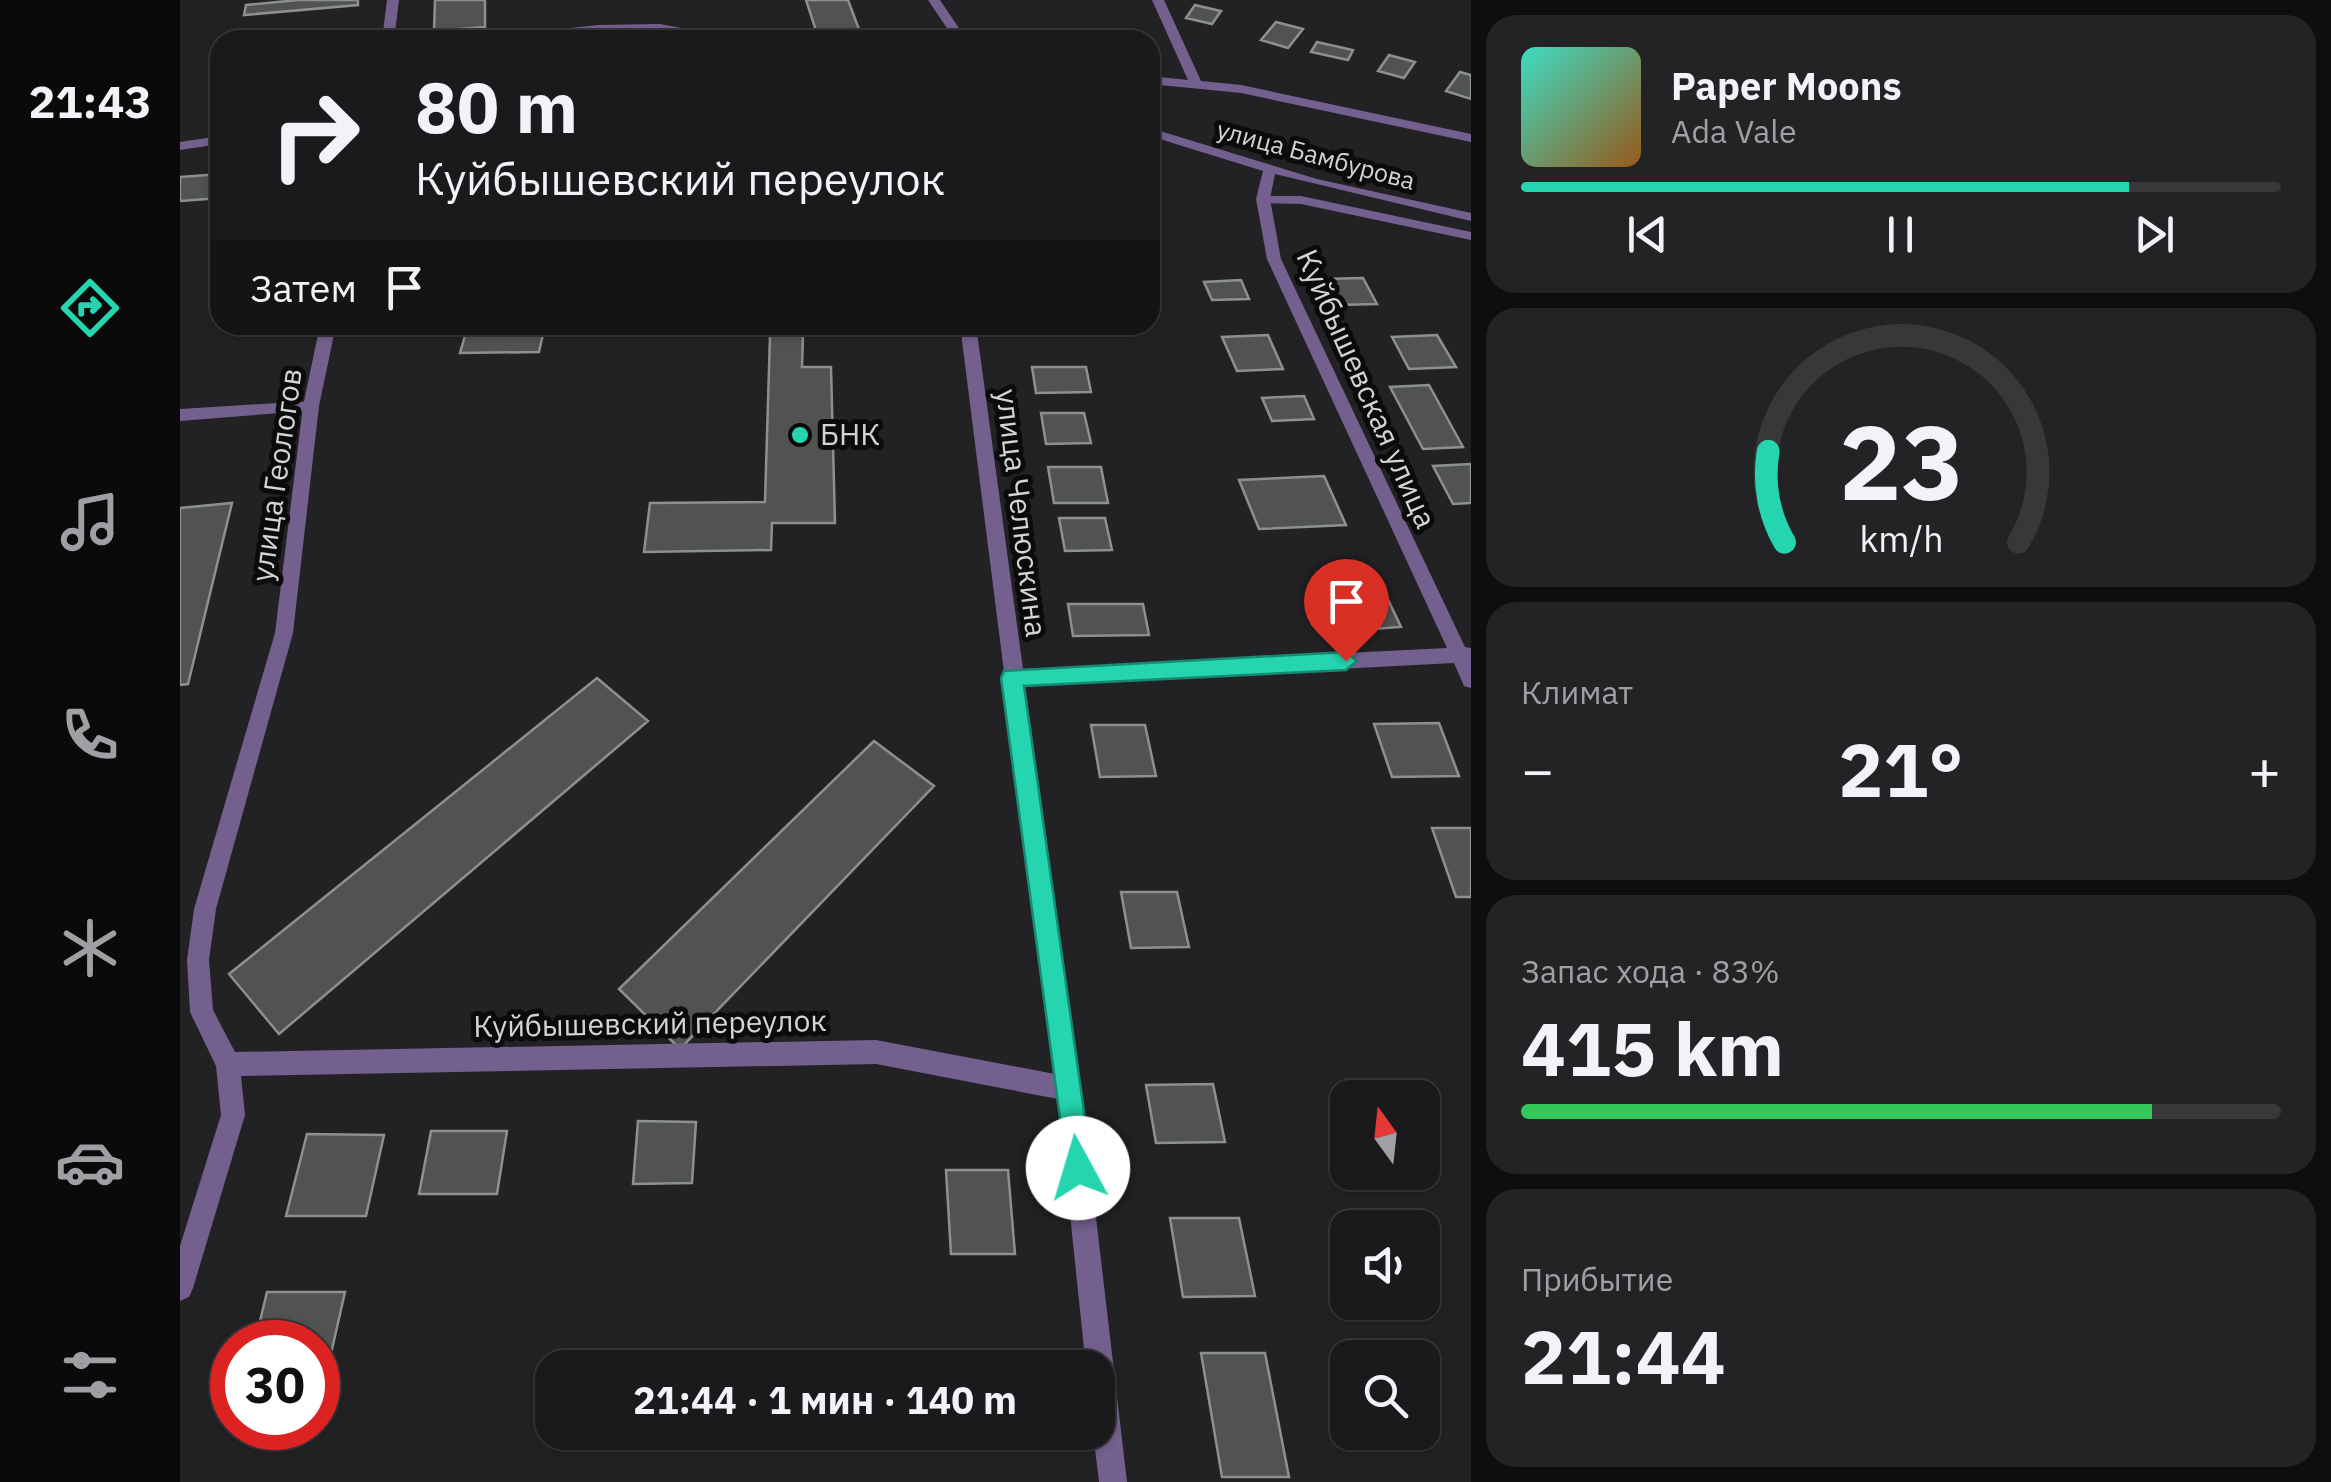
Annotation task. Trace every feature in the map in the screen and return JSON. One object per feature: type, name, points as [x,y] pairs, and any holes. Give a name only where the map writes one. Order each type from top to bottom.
[{"type":"street","points":[[389,30],[392,0]]},
{"type":"street","points":[[934,0],[954,30]]},
{"type":"street","points":[[1158,0],[1195,82]]},
{"type":"street","points":[[618,30],[678,30]]},
{"type":"street","points":[[1160,80],[1195,82],[1471,138]]},
{"type":"street","name":"улица Бамбурова","points":[[1160,135],[1270,169],[1471,217]]},
{"type":"street","points":[[180,146],[210,142]]},
{"type":"street","name":"Куйбышевская улица","points":[[1270,169],[1263,199],[1274,259],[1465,655],[1471,680]]},
{"type":"street","points":[[1263,199],[1301,200],[1471,236]]},
{"type":"street","name":"улица Геологов","points":[[191,1014],[205,909],[284,633],[312,406],[326,335]]},
{"type":"street","name":"улица Челюскина","points":[[969,335],[1069,1089],[1112,1482]]},
{"type":"street","points":[[180,415],[312,406]]},
{"type":"street","points":[[1012,678],[1465,655]]},
{"type":"street","points":[[180,1288],[233,1115],[228,1064],[191,1014]]},
{"type":"street","name":"Куйбышевский переулок","points":[[228,1064],[876,1052],[1069,1089]]},
{"type":"building","points":[[358,0],[358,5],[244,15],[246,5]]},
{"type":"building","points":[[435,0],[485,0],[485,27],[434,30]]},
{"type":"building","points":[[806,0],[848,0],[859,30],[816,30]]},
{"type":"building","points":[[1195,5],[1221,11],[1212,24],[1186,18]]},
{"type":"building","points":[[1276,22],[1303,29],[1288,48],[1261,40]]},
{"type":"building","points":[[1317,42],[1353,50],[1348,60],[1311,52]]},
{"type":"building","points":[[1389,55],[1415,62],[1404,78],[1378,71]]},
{"type":"building","points":[[1460,72],[1471,75],[1471,99],[1446,91]]},
{"type":"building","points":[[210,175],[210,199],[180,201],[180,177]]},
{"type":"building","points":[[1363,278],[1377,304],[1338,305],[1324,279]]},
{"type":"building","points":[[1241,280],[1249,299],[1212,300],[1204,282]]},
{"type":"building","points":[[465,335],[543,335],[539,352],[460,353]]},
{"type":"building","name":"БНК","points":[[770,335],[803,335],[802,367],[831,367],[835,523],[772,523],[771,550],[644,552],[650,503],[765,502]]},
{"type":"building","points":[[1268,335],[1283,369],[1237,371],[1222,337]]},
{"type":"building","points":[[1437,335],[1456,367],[1409,369],[1392,337]]},
{"type":"building","points":[[1032,367],[1086,367],[1091,392],[1036,393]]},
{"type":"building","points":[[1429,385],[1463,447],[1423,449],[1390,387]]},
{"type":"building","points":[[1304,396],[1314,419],[1272,421],[1262,398]]},
{"type":"building","points":[[1041,413],[1084,413],[1091,443],[1046,444]]},
{"type":"building","points":[[1471,464],[1471,503],[1453,504],[1433,466]]},
{"type":"building","points":[[1048,467],[1101,467],[1108,503],[1054,503]]},
{"type":"building","points":[[1324,476],[1346,525],[1259,529],[1239,480]]},
{"type":"building","points":[[232,503],[188,684],[180,685],[180,508]]},
{"type":"building","points":[[1059,518],[1105,518],[1112,550],[1065,551]]},
{"type":"building","points":[[1384,591],[1401,627],[1359,630],[1343,593]]},
{"type":"building","points":[[1068,604],[1143,604],[1149,635],[1073,636]]},
{"type":"building","points":[[597,678],[648,721],[279,1034],[229,974]]},
{"type":"building","points":[[1439,723],[1459,776],[1392,777],[1374,724]]},
{"type":"building","points":[[1091,725],[1145,725],[1156,776],[1100,777]]},
{"type":"building","points":[[874,741],[934,786],[680,1049],[619,989]]},
{"type":"building","points":[[1432,828],[1471,828],[1471,897],[1456,897]]},
{"type":"building","points":[[1121,892],[1177,892],[1189,947],[1131,948]]},
{"type":"building","points":[[1213,1084],[1225,1142],[1156,1143],[1146,1085]]},
{"type":"building","points":[[638,1121],[696,1122],[692,1183],[633,1184]]},
{"type":"building","points":[[431,1131],[507,1131],[497,1194],[419,1194]]},
{"type":"building","points":[[307,1134],[384,1135],[366,1216],[286,1216]]},
{"type":"building","points":[[946,1170],[1008,1170],[1015,1254],[951,1254]]},
{"type":"building","points":[[1170,1218],[1239,1218],[1255,1296],[1183,1297]]},
{"type":"building","points":[[267,1292],[345,1292],[339,1320],[260,1320]]},
{"type":"building","points":[[1201,1353],[1265,1353],[1289,1477],[1222,1477]]},
{"type":"place","name":"БНК","points":[[800,435]]},
{"type":"route","points":[[1078,1168],[1012,678],[1346,661]]}]
